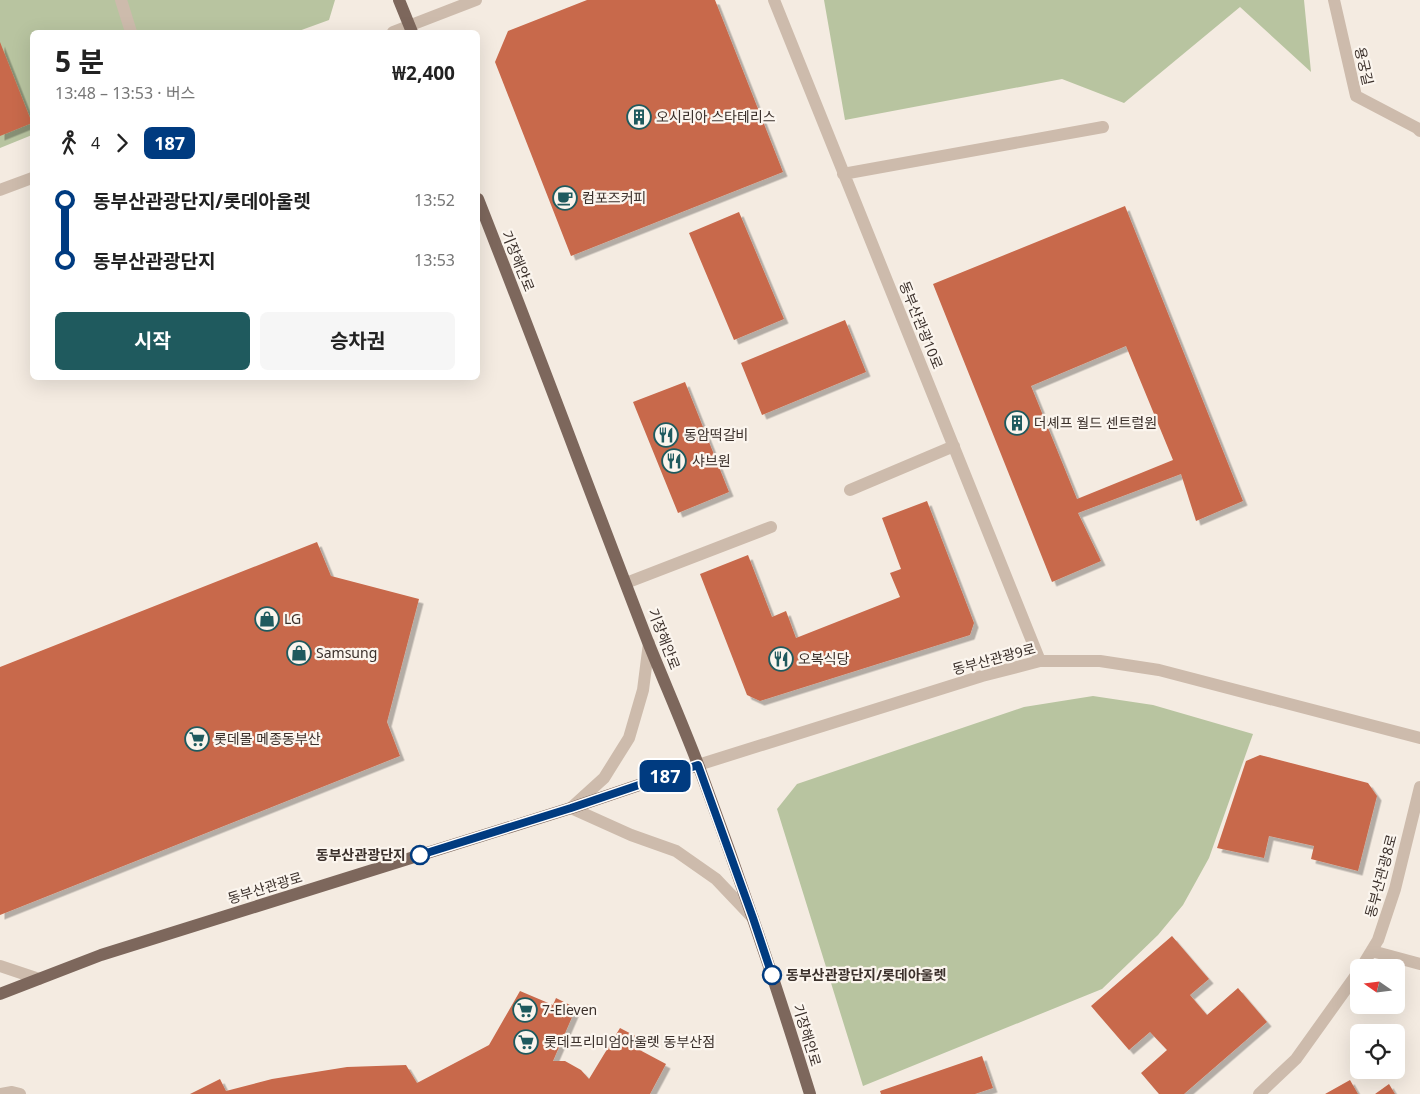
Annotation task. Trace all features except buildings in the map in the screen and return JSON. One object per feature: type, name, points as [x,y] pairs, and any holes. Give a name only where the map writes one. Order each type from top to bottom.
[{"type":"main road","points":[[399,0],[410,29]]},
{"type":"main road","name":"기장해안로","points":[[480,204],[539,353],[626,584],[698,765],[753,918],[810,1094]]},
{"type":"main road","name":"동부산관광로","points":[[0,994],[101,955],[571,808],[698,765]]},
{"type":"street","points":[[121,0],[131,30]]},
{"type":"street","points":[[410,29],[476,0]]},
{"type":"street","name":"동부산관광10로","points":[[774,0],[1040,661]]},
{"type":"street","name":"용궁길","points":[[1334,0],[1356,96],[1420,131]]},
{"type":"street","points":[[844,174],[1103,127]]},
{"type":"street","points":[[0,190],[30,179]]},
{"type":"street","points":[[850,490],[954,446]]},
{"type":"street","points":[[626,584],[772,527]]},
{"type":"street","name":"동부산관광로","points":[[571,808],[604,778],[629,738],[643,690],[649,643]]},
{"type":"street","name":"동부산관광9로","points":[[698,765],[982,676],[1040,661],[1100,661],[1159,670],[1420,738]]},
{"type":"street","name":"동부산관광8로","points":[[1367,959],[1378,940],[1395,889],[1420,787]]},
{"type":"street","points":[[571,808],[631,835],[676,851],[716,878],[753,918]]},
{"type":"street","points":[[1372,951],[1420,964]]},
{"type":"street","points":[[0,966],[38,979]]},
{"type":"street","points":[[1259,1094],[1296,1059],[1350,984]]},
{"type":"street","points":[[0,1094],[12,1092],[20,1094]]},
{"type":"green space","points":[[0,0],[335,0],[329,20],[302,30],[30,30],[30,136],[0,148]]},
{"type":"green space","points":[[824,0],[1304,0],[1311,72],[1240,7],[1124,103],[1062,79],[845,120]]},
{"type":"green space","points":[[1093,696],[1153,705],[1253,734],[1209,858],[1183,905],[1158,935],[1102,989],[863,1086],[777,809],[797,784],[1024,707]]},
{"type":"bus line","name":"187","points":[[420,855],[571,808],[698,765],[772,975]]},
{"type":"place","name":"오시리아 스타테리스","points":[[639,117]]},
{"type":"place","name":"컴포즈커피","points":[[565,198]]},
{"type":"place","name":"더셰프 월드 센트럴원","points":[[1017,423]]},
{"type":"place","name":"동암떡갈비","points":[[666,435]]},
{"type":"place","name":"샤브원","points":[[674,461]]},
{"type":"place","name":"LG","points":[[267,619]]},
{"type":"place","name":"Samsung","points":[[299,653]]},
{"type":"place","name":"오복식당","points":[[781,659]]},
{"type":"place","name":"롯데몰 메종동부산","points":[[197,739]]},
{"type":"place","name":"동부산관광단지","points":[[420,855]]},
{"type":"place","name":"동부산관광단지/롯데아울렛","points":[[772,975]]},
{"type":"place","name":"7-Eleven","points":[[525,1010]]},
{"type":"place","name":"롯데프리미엄아울렛 동부산점","points":[[526,1042]]}]
